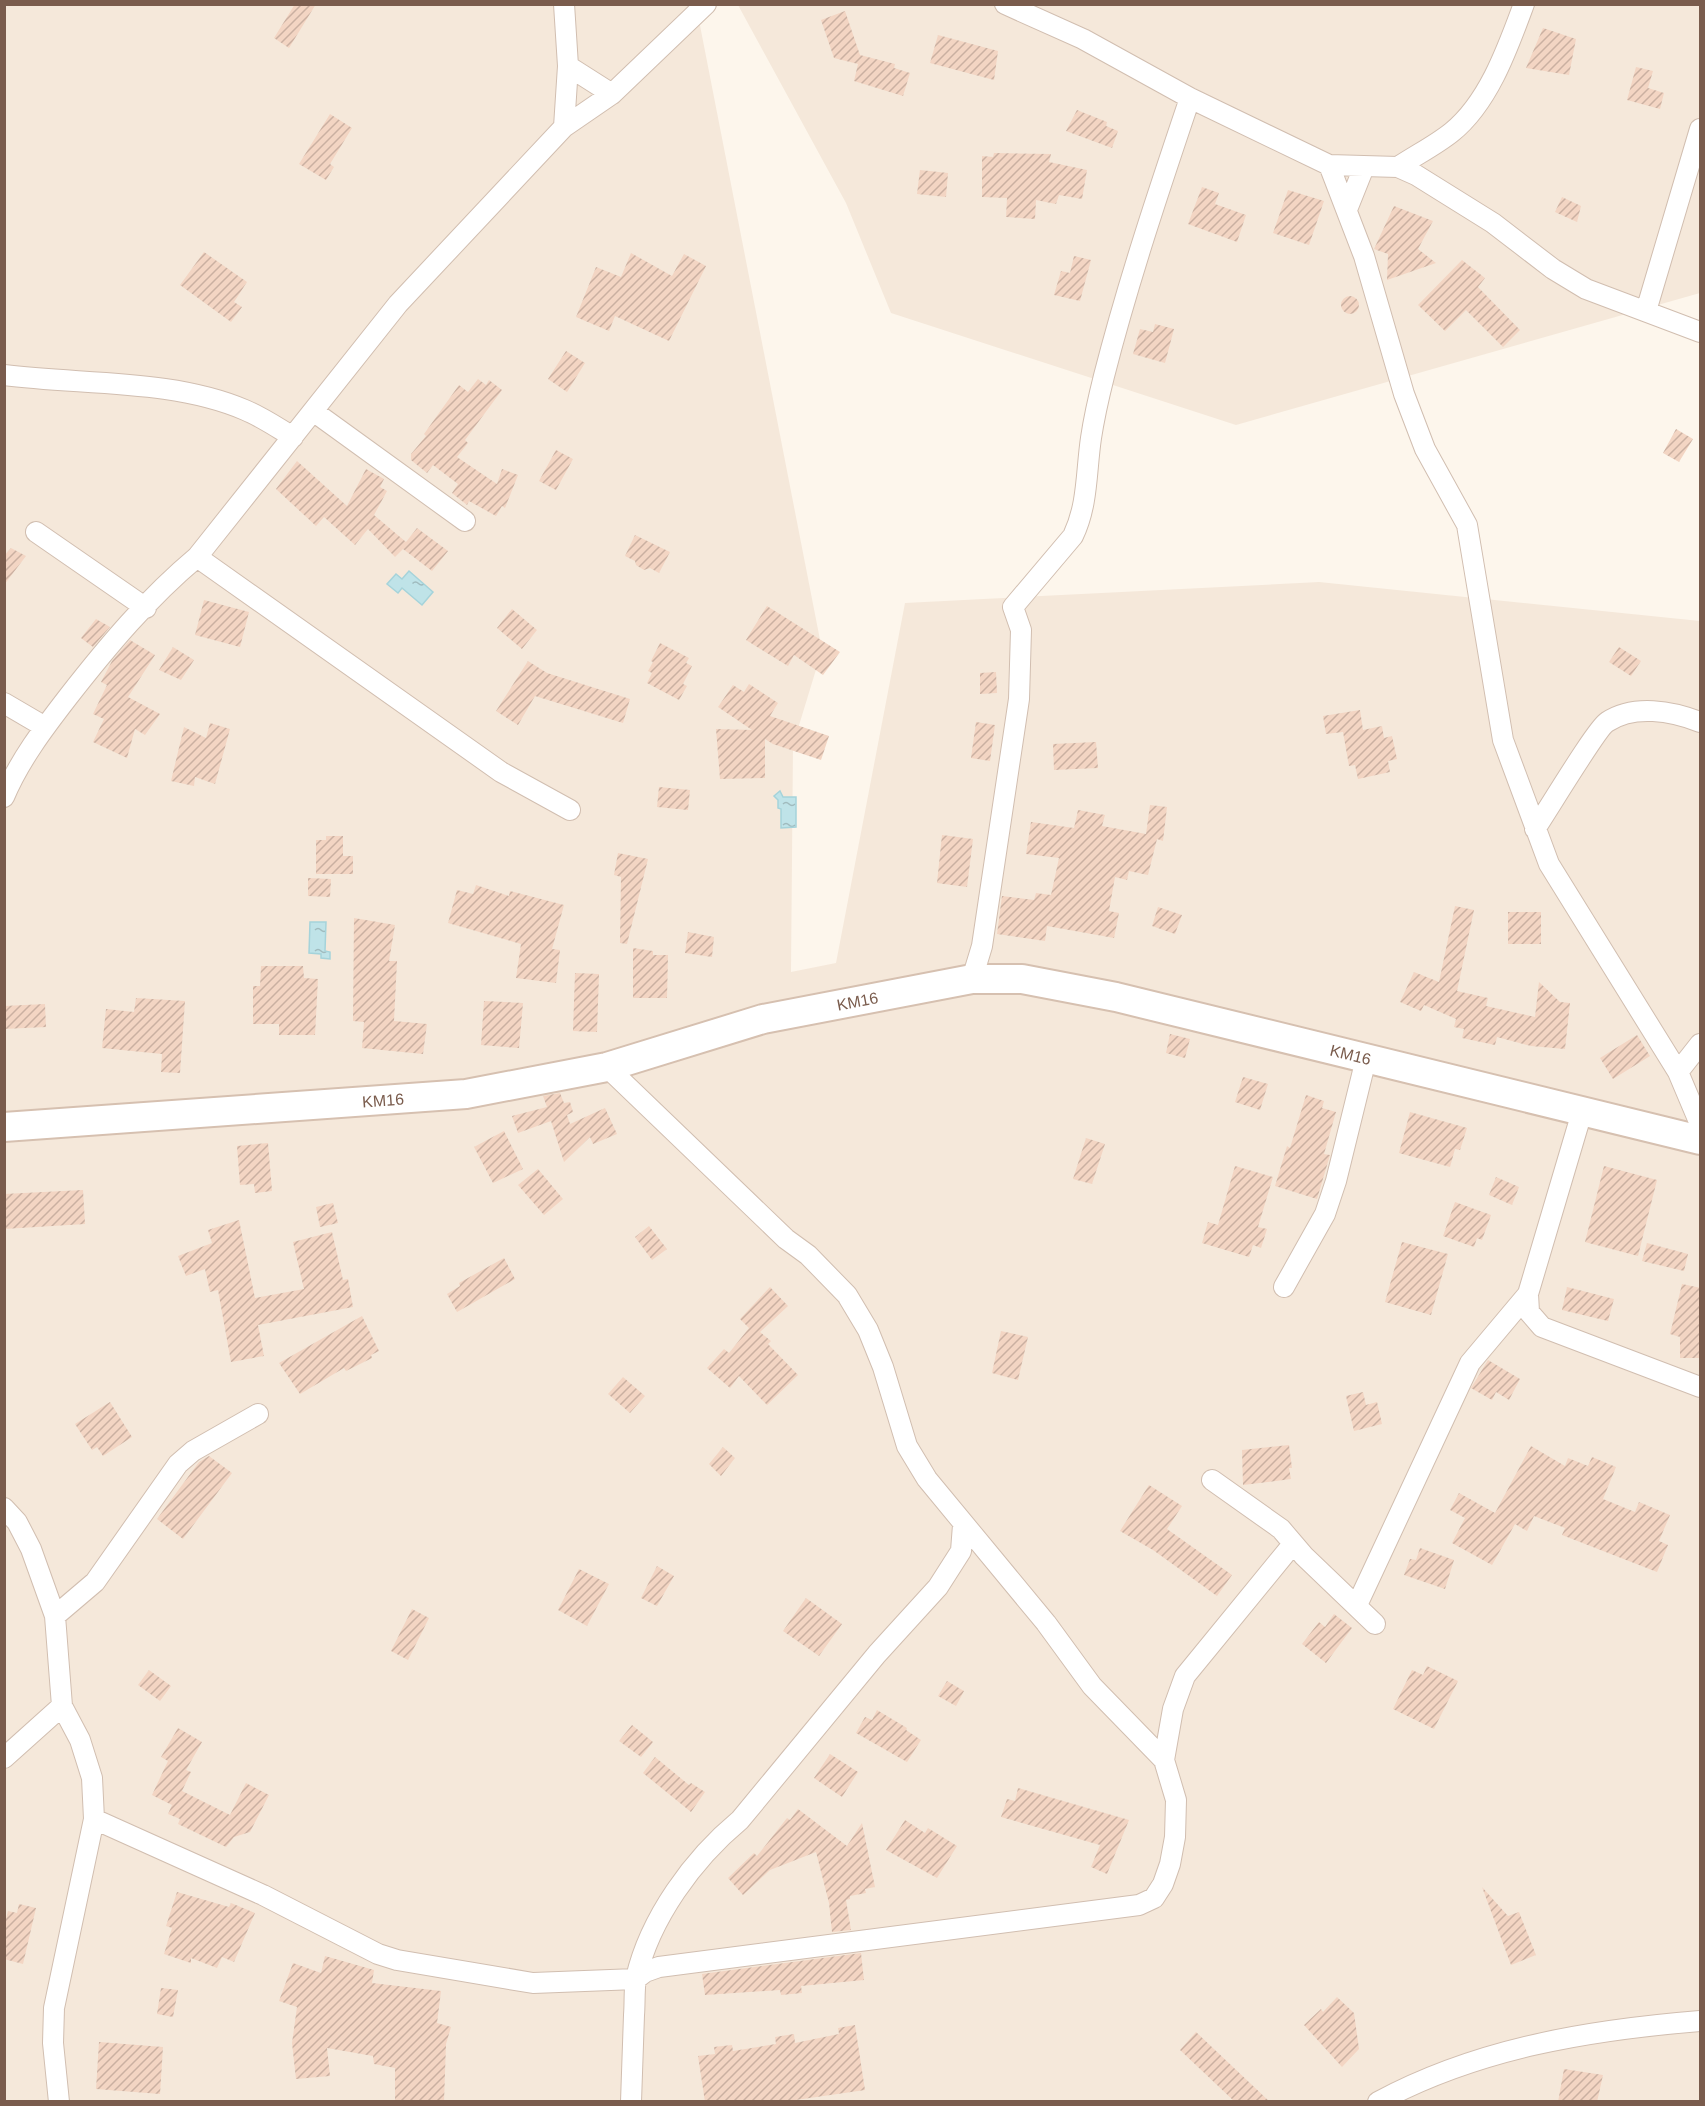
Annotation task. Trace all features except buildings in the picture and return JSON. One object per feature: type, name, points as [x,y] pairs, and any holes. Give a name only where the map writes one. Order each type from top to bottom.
[{"type":"street","points":[[564,4],[568,66],[564,127]]},
{"type":"street","points":[[4,797],[11,781],[45,727],[114,637],[197,556],[398,304],[564,127],[612,94],[705,4]]},
{"type":"street","points":[[1005,4],[1083,39],[1190,98],[1329,165],[1398,167],[1416,175],[1494,223],[1553,269],[1586,289],[1701,332]]},
{"type":"street","points":[[1398,167],[1452,132],[1473,111],[1511,40],[1524,4]]},
{"type":"street","points":[[568,66],[612,94]]},
{"type":"street","points":[[972,979],[982,946],[1019,699],[1021,630],[1013,607],[1073,536],[1079,523],[1084,504],[1091,437],[1104,377],[1139,249],[1190,98]]},
{"type":"street","points":[[1646,311],[1701,129]]},
{"type":"street","points":[[1329,165],[1348,207],[1404,394],[1425,449],[1467,525],[1503,740],[1535,829],[1549,864],[1678,1072],[1701,1124]]},
{"type":"street","points":[[1348,207],[1364,167]]},
{"type":"street","points":[[4,375],[128,386],[204,396],[246,410],[293,437]]},
{"type":"street","points":[[313,411],[465,521]]},
{"type":"street","points":[[36,532],[146,608]]},
{"type":"street","points":[[197,556],[501,772],[570,810]]},
{"type":"street","points":[[4,703],[45,727]]},
{"type":"street","points":[[1535,829],[1606,722],[1632,714],[1662,710],[1701,722]]},
{"type":"street","name":"KM16","points":[[4,1126],[466,1094],[607,1067],[763,1019],[972,979],[1022,978],[1701,1140]]},
{"type":"street","points":[[1678,1072],[1701,1044]]},
{"type":"street","points":[[1284,1287],[1325,1214],[1336,1181],[1366,1059]]},
{"type":"street","points":[[607,1067],[786,1239],[808,1254],[847,1295],[868,1330],[883,1367],[907,1446],[927,1479],[1046,1623],[1092,1686],[1164,1760]]},
{"type":"street","points":[[1582,1112],[1528,1294],[1529,1312],[1542,1327],[1701,1387]]},
{"type":"street","points":[[1357,1605],[1470,1364],[1528,1294]]},
{"type":"street","points":[[55,1616],[95,1582],[178,1464],[193,1451],[258,1414]]},
{"type":"street","points":[[1212,1479],[1281,1529],[1293,1544],[1375,1624]]},
{"type":"street","points":[[4,1508],[17,1522],[31,1549],[55,1616],[62,1706],[80,1740],[92,1778],[94,1819],[54,2008],[53,2043],[59,2102]]},
{"type":"street","points":[[631,2102],[636,1979],[652,1934],[691,1870],[740,1820],[877,1654],[938,1587],[961,1551],[963,1525]]},
{"type":"street","points":[[94,1819],[263,1895],[364,1948],[397,1960],[533,1983],[636,1979],[645,1972],[659,1967],[1139,1905],[1154,1898],[1164,1884],[1172,1855],[1176,1800],[1164,1760],[1173,1709],[1185,1676],[1293,1544]]},
{"type":"street","points":[[4,1758],[62,1706]]},
{"type":"street","points":[[1378,2102],[1441,2073],[1508,2050],[1658,2025],[1701,2021]]},
{"type":"shaded area","points":[[5,5],[696,5],[822,650],[793,745],[791,972],[836,963],[905,603],[1319,582],[1700,621],[1700,2101],[5,2102]]},
{"type":"shaded area","points":[[738,5],[1700,5],[1700,293],[1236,425],[891,313],[846,203]]},
{"type":"water","points":[[409,571],[433,592],[422,605],[402,588],[398,593],[387,584],[396,574],[402,579]]},
{"type":"water","points":[[780,791],[783,797],[796,797],[796,827],[781,828],[781,809],[778,808],[778,800],[774,796]]},
{"type":"water","points":[[310,922],[326,922],[325,951],[330,952],[330,959],[321,958],[321,954],[309,953]]}]
